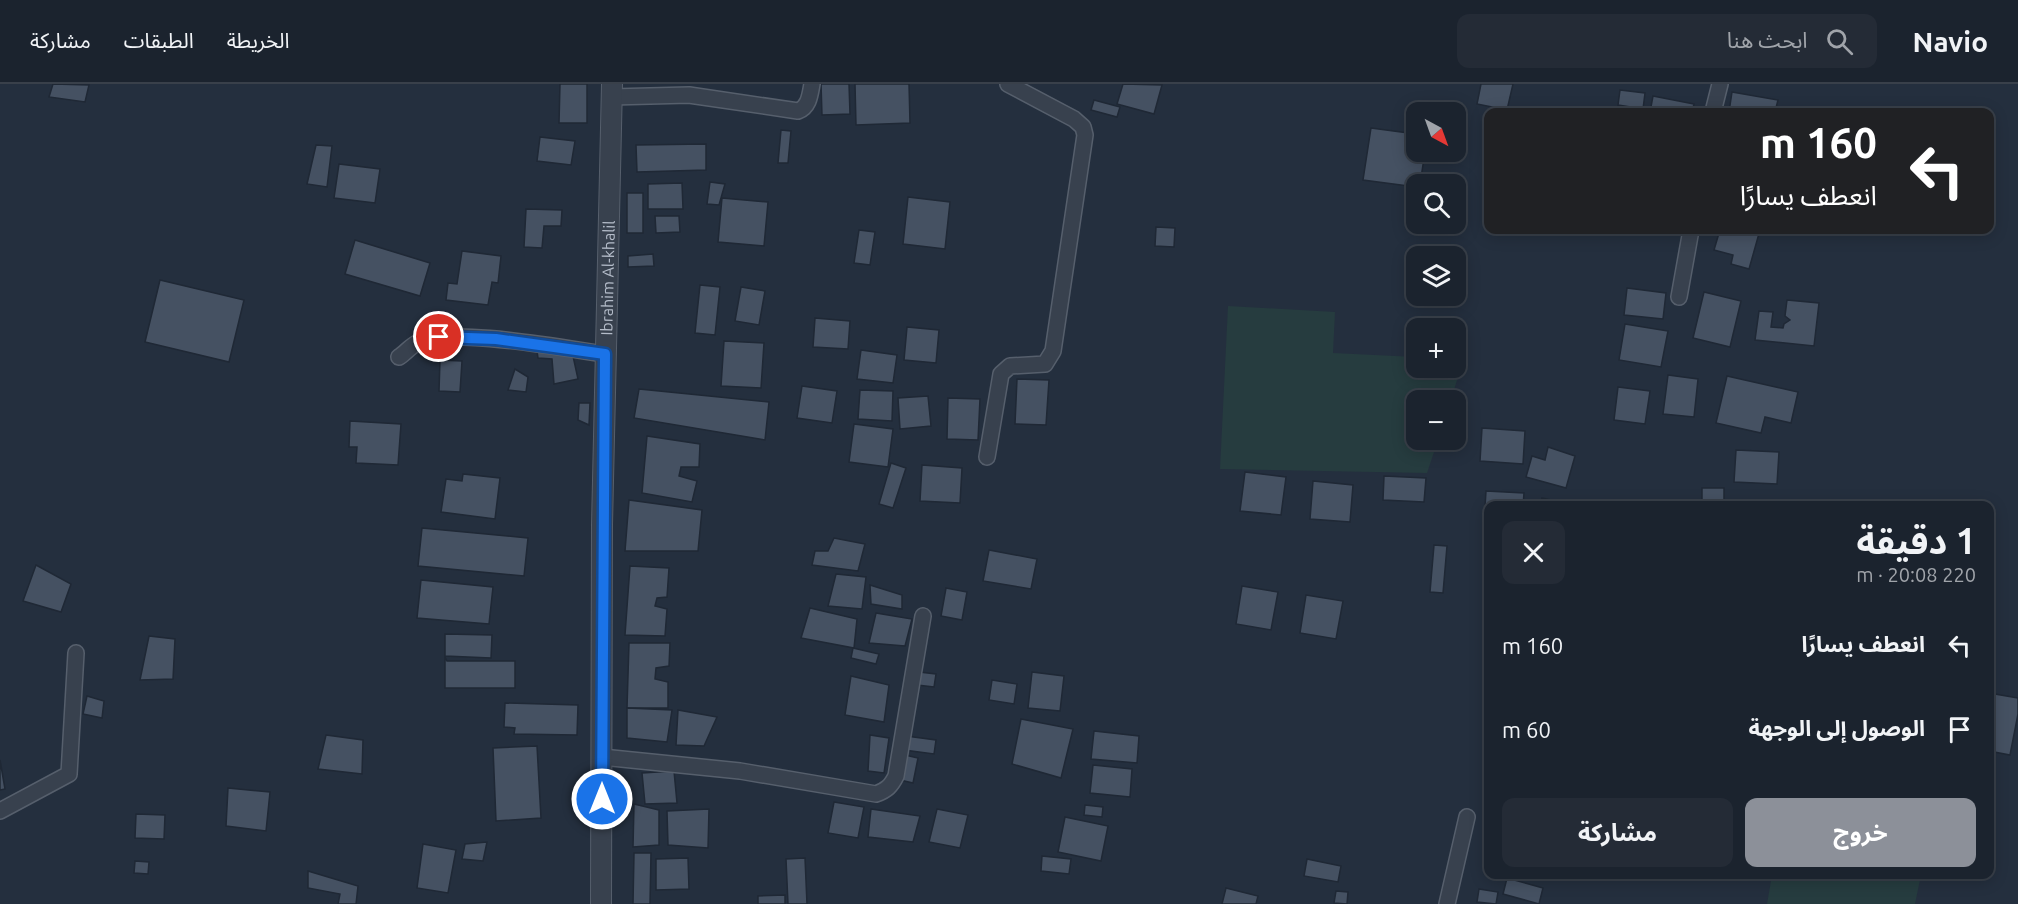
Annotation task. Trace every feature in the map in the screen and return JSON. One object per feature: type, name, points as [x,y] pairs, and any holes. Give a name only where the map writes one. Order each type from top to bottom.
[{"type":"street","points":[[611,90],[689,95],[798,111],[804,109],[808,102],[812,84]]},
{"type":"street","points":[[987,457],[1000,374],[1010,366],[1045,364],[1053,351],[1085,135],[1083,127],[1074,119],[1008,84]]},
{"type":"street","points":[[1714,108],[1720,84]]},
{"type":"street","name":"Ibrahim Al-khalil","points":[[601,904],[605,354],[611,90]]},
{"type":"street","points":[[1679,297],[1690,234]]},
{"type":"street","points":[[399,357],[418,342],[439,337],[496,339],[605,354]]},
{"type":"street","points":[[602,757],[740,771],[876,794],[885,791],[892,785],[896,776],[922,616]]},
{"type":"street","points":[[0,811],[69,774],[76,653]]},
{"type":"street","points":[[1447,904],[1467,817]]},
{"type":"green space","points":[[1228,306],[1335,312],[1333,353],[1406,357],[1406,378],[1458,378],[1454,390],[1406,390],[1406,450],[1435,450],[1427,473],[1220,469]]},
{"type":"green space","points":[[1771,879],[1920,879],[1915,904],[1767,904]]},
{"type":"building","points":[[53,84],[89,85],[85,102],[49,97]]},
{"type":"building","points":[[560,84],[587,84],[587,123],[559,123]]},
{"type":"building","points":[[821,84],[849,84],[850,114],[822,115]]},
{"type":"building","points":[[855,84],[909,84],[910,123],[856,125]]},
{"type":"building","points":[[1123,84],[1162,85],[1154,114],[1117,104]]},
{"type":"building","points":[[1481,84],[1513,84],[1507,108],[1477,104]]},
{"type":"building","points":[[1620,90],[1645,93],[1643,108],[1618,105]]},
{"type":"building","points":[[1732,92],[1778,100],[1776,108],[1730,108]]},
{"type":"building","points":[[1653,96],[1694,104],[1693,108],[1651,108]]},
{"type":"building","points":[[1094,100],[1120,107],[1117,117],[1091,110]]},
{"type":"building","points":[[1371,128],[1406,133],[1406,162],[1423,162],[1422,174],[1406,174],[1406,186],[1363,180]]},
{"type":"building","points":[[781,130],[791,131],[788,163],[778,163]]},
{"type":"building","points":[[540,137],[575,141],[571,165],[537,161]]},
{"type":"building","points":[[706,144],[706,170],[637,172],[636,145]]},
{"type":"building","points":[[316,145],[332,146],[327,187],[307,184]]},
{"type":"building","points":[[339,164],[380,169],[375,203],[334,198]]},
{"type":"building","points":[[710,182],[725,184],[719,205],[707,204]]},
{"type":"building","points":[[682,183],[683,209],[648,209],[648,184]]},
{"type":"building","points":[[627,193],[643,193],[643,233],[627,233]]},
{"type":"building","points":[[908,197],[950,202],[945,249],[903,244]]},
{"type":"building","points":[[722,198],[768,202],[764,246],[718,242]]},
{"type":"building","points":[[526,209],[562,210],[561,226],[544,226],[542,248],[524,247]]},
{"type":"building","points":[[655,216],[679,216],[680,232],[656,233]]},
{"type":"building","points":[[1156,227],[1175,228],[1174,247],[1155,246]]},
{"type":"building","points":[[859,230],[875,232],[870,265],[854,263]]},
{"type":"building","points":[[1719,234],[1759,234],[1749,269],[1731,264],[1733,255],[1714,250]]},
{"type":"building","points":[[355,240],[430,263],[420,296],[345,274]]},
{"type":"building","points":[[462,251],[501,256],[498,283],[492,282],[488,305],[446,300],[448,283],[457,284]]},
{"type":"building","points":[[653,254],[654,266],[628,267],[628,256]]},
{"type":"building","points":[[160,280],[244,300],[229,362],[145,342]]},
{"type":"building","points":[[700,285],[720,287],[715,335],[695,333]]},
{"type":"building","points":[[741,287],[765,291],[759,325],[735,321]]},
{"type":"building","points":[[1627,288],[1666,293],[1663,319],[1624,315]]},
{"type":"building","points":[[1704,292],[1741,301],[1730,347],[1693,338]]},
{"type":"building","points":[[1787,300],[1819,303],[1814,346],[1755,340],[1759,311],[1773,312],[1771,327],[1783,328],[1784,324],[1790,320],[1785,316]]},
{"type":"building","points":[[815,318],[850,321],[848,349],[813,347]]},
{"type":"building","points":[[1625,324],[1668,331],[1661,367],[1619,360]]},
{"type":"building","points":[[907,327],[939,330],[936,363],[904,360]]},
{"type":"building","points":[[724,341],[764,343],[761,388],[721,386]]},
{"type":"building","points":[[861,350],[897,355],[893,383],[857,379]]},
{"type":"building","points":[[537,351],[573,356],[578,379],[554,384],[552,359],[538,358]]},
{"type":"building","points":[[440,360],[462,361],[460,392],[439,391]]},
{"type":"building","points":[[515,369],[528,377],[526,392],[508,390]]},
{"type":"building","points":[[1668,375],[1698,379],[1694,417],[1663,414]]},
{"type":"building","points":[[1727,376],[1798,392],[1791,423],[1765,417],[1761,433],[1716,423]]},
{"type":"building","points":[[1017,379],[1049,380],[1046,425],[1015,424]]},
{"type":"building","points":[[802,386],[837,391],[832,423],[797,418]]},
{"type":"building","points":[[1618,387],[1650,391],[1645,424],[1614,420]]},
{"type":"building","points":[[639,389],[769,402],[765,440],[634,418]]},
{"type":"building","points":[[860,390],[893,391],[892,421],[858,419]]},
{"type":"building","points":[[928,396],[931,426],[900,429],[898,398]]},
{"type":"building","points":[[948,398],[980,399],[978,440],[947,439]]},
{"type":"building","points":[[579,403],[590,403],[589,425],[578,420]]},
{"type":"building","points":[[350,421],[401,424],[398,465],[356,463],[357,447],[349,447]]},
{"type":"building","points":[[854,424],[893,429],[888,467],[849,462]]},
{"type":"building","points":[[1482,428],[1525,431],[1523,464],[1480,461]]},
{"type":"building","points":[[647,436],[700,444],[699,467],[681,467],[679,476],[697,481],[692,502],[642,493]]},
{"type":"building","points":[[1548,447],[1575,456],[1566,488],[1526,477],[1532,456],[1545,460]]},
{"type":"building","points":[[1736,450],[1779,452],[1777,484],[1734,482]]},
{"type":"building","points":[[891,463],[906,468],[893,508],[879,504]]},
{"type":"building","points":[[922,465],[962,468],[960,503],[920,501]]},
{"type":"building","points":[[1245,472],[1286,477],[1281,515],[1240,511]]},
{"type":"building","points":[[463,474],[500,478],[495,519],[441,512],[446,479],[462,481]]},
{"type":"building","points":[[1384,476],[1426,478],[1424,502],[1383,500]]},
{"type":"building","points":[[1313,481],[1353,485],[1350,522],[1310,519]]},
{"type":"building","points":[[1702,488],[1724,488],[1724,501],[1702,501]]},
{"type":"building","points":[[1486,491],[1524,493],[1523,501],[1485,501]]},
{"type":"building","points":[[629,500],[702,510],[698,551],[625,551]]},
{"type":"building","points":[[422,528],[528,538],[524,576],[418,566]]},
{"type":"building","points":[[834,538],[865,544],[858,571],[812,565],[815,551],[828,551]]},
{"type":"building","points":[[1434,545],[1447,546],[1443,593],[1430,592]]},
{"type":"building","points":[[989,550],[1037,559],[1031,589],[983,581]]},
{"type":"building","points":[[36,565],[71,584],[61,612],[23,601]]},
{"type":"building","points":[[630,566],[669,568],[667,597],[657,598],[655,606],[667,609],[665,636],[625,635]]},
{"type":"building","points":[[836,574],[866,577],[862,609],[828,606]]},
{"type":"building","points":[[421,580],[493,587],[489,624],[417,618]]},
{"type":"building","points":[[870,585],[902,595],[902,609],[871,604]]},
{"type":"building","points":[[1242,586],[1278,592],[1271,630],[1236,624]]},
{"type":"building","points":[[946,588],[967,592],[962,620],[941,616]]},
{"type":"building","points":[[1306,595],[1343,601],[1336,639],[1300,633]]},
{"type":"building","points":[[810,608],[857,619],[854,648],[801,638]]},
{"type":"building","points":[[876,613],[912,619],[905,646],[869,643]]},
{"type":"building","points":[[445,634],[492,635],[491,658],[445,656]]},
{"type":"building","points":[[149,636],[175,639],[173,679],[140,680]]},
{"type":"building","points":[[629,643],[670,643],[669,666],[656,668],[655,679],[668,682],[668,708],[627,708]]},
{"type":"building","points":[[853,648],[879,654],[876,664],[851,658]]},
{"type":"building","points":[[445,657],[447,661],[515,661],[515,688],[445,688]]},
{"type":"building","points":[[919,672],[936,674],[934,687],[917,685]]},
{"type":"building","points":[[1032,672],[1064,676],[1060,711],[1028,708]]},
{"type":"building","points":[[851,676],[889,685],[884,722],[845,715]]},
{"type":"building","points":[[992,680],[1017,684],[1014,704],[989,700]]},
{"type":"building","points":[[1994,694],[2018,698],[2018,714],[2010,755],[1994,752]]},
{"type":"building","points":[[87,696],[104,701],[102,718],[83,714]]},
{"type":"building","points":[[505,703],[578,705],[577,735],[514,734],[515,728],[504,727]]},
{"type":"building","points":[[627,708],[672,710],[667,742],[627,738]]},
{"type":"building","points":[[678,710],[717,717],[704,746],[676,745]]},
{"type":"building","points":[[1021,719],[1073,729],[1061,778],[1012,764]]},
{"type":"building","points":[[1094,731],[1139,736],[1137,763],[1091,759]]},
{"type":"building","points":[[326,735],[363,740],[362,774],[318,769]]},
{"type":"building","points":[[870,735],[889,738],[884,773],[868,771]]},
{"type":"building","points":[[906,736],[936,740],[934,754],[904,750]]},
{"type":"building","points":[[537,746],[541,818],[496,821],[493,748]]},
{"type":"building","points":[[905,755],[918,758],[913,783],[900,780]]},
{"type":"building","points":[[0,760],[5,789],[0,790]]},
{"type":"building","points":[[1093,765],[1132,769],[1130,797],[1090,793]]},
{"type":"building","points":[[674,771],[677,803],[645,804],[642,773]]},
{"type":"building","points":[[228,788],[270,792],[266,831],[226,826]]},
{"type":"building","points":[[834,802],[864,807],[858,838],[828,833]]},
{"type":"building","points":[[634,804],[659,810],[659,845],[633,847]]},
{"type":"building","points":[[1085,805],[1103,807],[1102,817],[1084,815]]},
{"type":"building","points":[[709,809],[708,848],[668,845],[667,811]]},
{"type":"building","points":[[871,809],[920,816],[913,842],[868,837]]},
{"type":"building","points":[[937,809],[968,815],[960,848],[929,842]]},
{"type":"building","points":[[136,814],[165,815],[164,839],[135,838]]},
{"type":"building","points":[[1065,817],[1108,826],[1101,861],[1058,852]]},
{"type":"building","points":[[487,842],[483,861],[462,859],[465,844]]},
{"type":"building","points":[[423,844],[456,850],[448,893],[417,888]]},
{"type":"building","points":[[634,853],[651,853],[650,904],[633,904]]},
{"type":"building","points":[[1042,856],[1071,859],[1069,874],[1041,871]]},
{"type":"building","points":[[688,858],[689,889],[656,890],[656,859]]},
{"type":"building","points":[[805,858],[807,904],[788,904],[786,859]]},
{"type":"building","points":[[1307,859],[1341,866],[1338,882],[1304,876]]},
{"type":"building","points":[[135,861],[149,862],[148,874],[134,873]]},
{"type":"building","points":[[308,871],[358,886],[356,904],[338,904],[340,894],[308,888]]},
{"type":"building","points":[[1507,879],[1543,888],[1539,904],[1503,894]]},
{"type":"building","points":[[1226,888],[1258,896],[1256,904],[1222,904]]},
{"type":"building","points":[[1479,889],[1498,892],[1496,904],[1477,902]]},
{"type":"building","points":[[1336,891],[1348,892],[1347,904],[1334,903]]},
{"type":"building","points":[[785,895],[785,904],[758,904],[758,896]]},
{"type":"route","points":[[439,337],[496,339],[605,354],[602,525],[602,799]]}]
